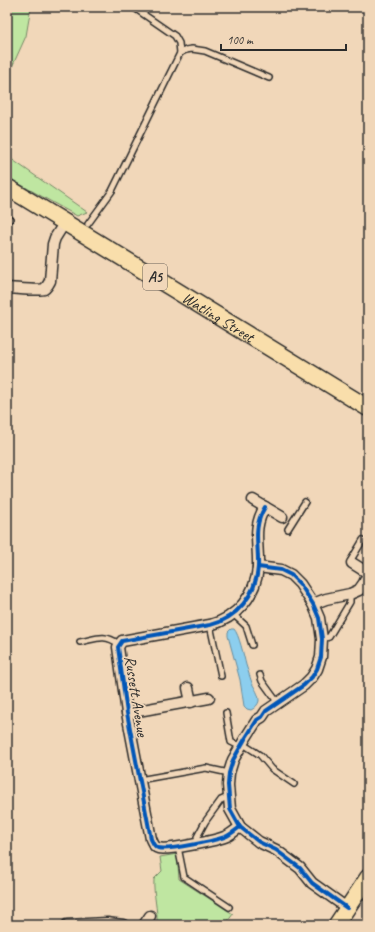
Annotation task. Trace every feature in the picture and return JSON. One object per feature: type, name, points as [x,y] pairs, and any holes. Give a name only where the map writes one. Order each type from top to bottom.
[{"type":"highway","name":"Watling Street","points":[[7,187],[368,408]]},
{"type":"main road","points":[[336,925],[368,877]]},
{"type":"street","points":[[7,288],[44,289],[48,285],[50,281],[53,244],[65,222]]},
{"type":"street","points":[[253,500],[282,517]]},
{"type":"street","name":"Russett Avenue","points":[[240,827],[227,836],[198,843],[159,849],[154,846],[151,839],[139,780],[118,650],[119,644],[128,640],[210,625],[234,614],[245,603],[252,592],[256,579],[258,567],[258,521],[265,507]]},
{"type":"street","points":[[313,604],[326,599],[350,594],[359,590],[364,584],[368,573],[352,563]]},
{"type":"street","points":[[258,567],[281,570],[291,575],[300,584],[313,604],[319,618],[322,639],[321,657],[317,669],[304,685],[278,702],[257,720],[233,760],[229,773],[228,797],[230,809],[240,827],[259,842],[276,850],[300,868],[312,884],[347,908]]},
{"type":"street","points":[[188,688],[191,702]]},
{"type":"street","points":[[127,713],[209,698]]},
{"type":"street","points":[[144,925],[150,916]]},
{"type":"street","points":[[67,925],[107,923],[123,925]]},
{"type":"lane","points":[[88,224],[112,191],[180,53],[179,43],[175,36],[133,7]]},
{"type":"lane","points":[[180,53],[192,49],[205,51],[269,78]]},
{"type":"lane","points":[[288,529],[305,502]]},
{"type":"lane","points":[[282,517],[291,522]]},
{"type":"lane","points":[[352,563],[351,560],[363,540]]},
{"type":"lane","points":[[322,639],[329,637],[350,602],[350,594]]},
{"type":"lane","points":[[234,614],[246,626],[252,646]]},
{"type":"lane","points":[[210,625],[221,676]]},
{"type":"lane","points":[[80,642],[105,637],[112,639],[119,644]]},
{"type":"lane","points":[[260,675],[262,681],[278,702]]},
{"type":"lane","points":[[226,713],[231,742],[242,745],[260,755],[272,769],[294,784]]},
{"type":"lane","points":[[139,780],[206,768],[229,773]]},
{"type":"lane","points":[[198,843],[197,837],[205,822],[221,800],[228,797]]},
{"type":"lane","points":[[178,847],[184,877],[229,907]]},
{"type":"green space","points":[[7,7],[31,7],[26,36],[7,78]]},
{"type":"green space","points":[[7,156],[87,212],[77,216],[7,177]]},
{"type":"green space","points":[[177,854],[179,879],[233,914],[225,925],[157,925],[154,879],[162,871],[160,857]]},
{"type":"water","points":[[231,629],[234,629],[238,636],[252,683],[258,696],[258,704],[251,710],[244,706],[240,680],[228,636],[228,632]]},
{"type":"cycle path","points":[[240,827],[227,836],[192,845],[163,849],[154,845],[151,839],[127,713],[118,647],[122,641],[220,622],[237,611],[249,596],[256,577],[258,567],[257,529],[265,507]]},
{"type":"cycle path","points":[[258,567],[281,570],[291,575],[300,584],[313,604],[319,618],[322,639],[321,657],[317,669],[312,677],[304,685],[266,711],[262,717],[257,720],[245,739],[233,760],[229,773],[228,785],[230,809],[240,827],[259,842],[276,850],[300,868],[312,883],[347,908]]}]
